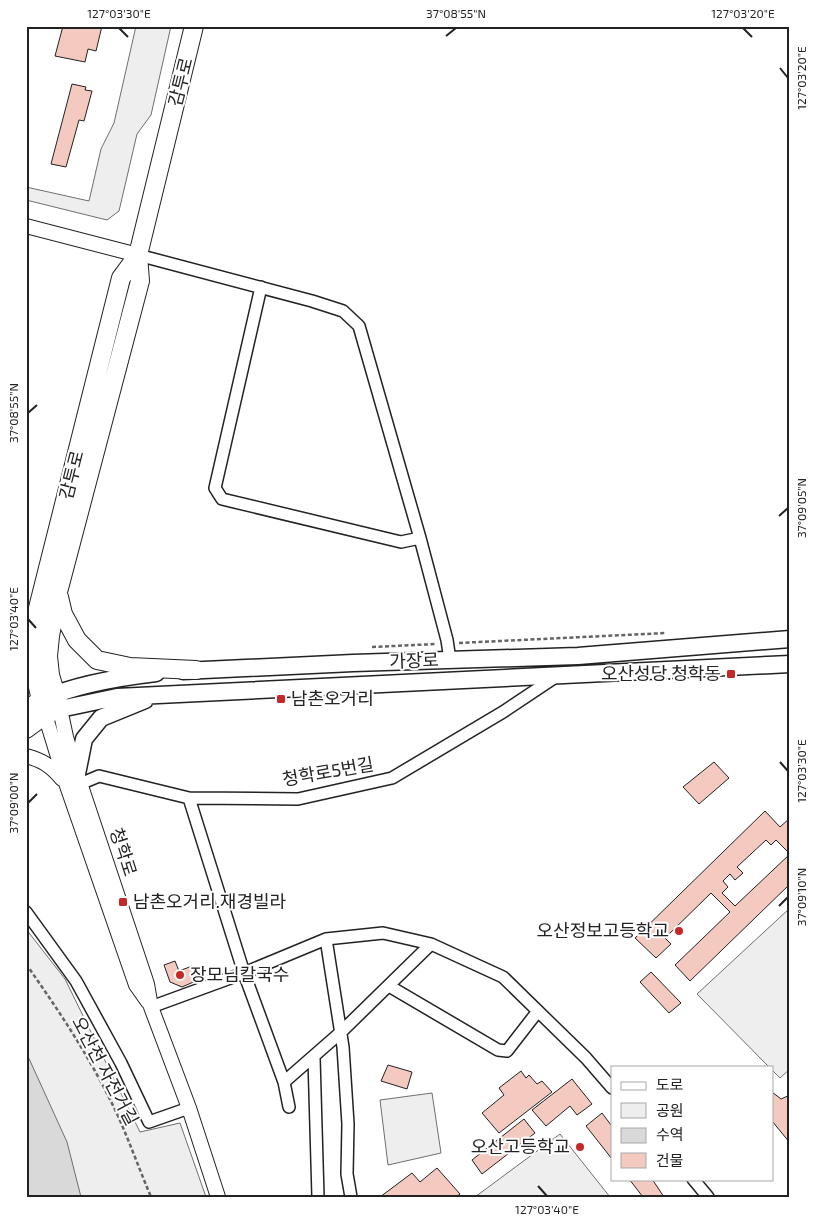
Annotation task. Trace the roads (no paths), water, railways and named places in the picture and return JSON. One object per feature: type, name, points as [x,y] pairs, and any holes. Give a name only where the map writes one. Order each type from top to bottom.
[{"type":"main road","name":"감투로","points":[[45,706],[50,636],[58,592],[140,281],[138,255],[194,26]]},
{"type":"main road","name":"감투로","points":[[45,706],[31,657],[36,616],[121,278],[138,255]]},
{"type":"main road","points":[[58,592],[63,614],[77,640],[97,660],[130,667],[196,670]]},
{"type":"main road","points":[[26,643],[36,616]]},
{"type":"main road","name":"가장로","points":[[45,706],[138,675],[449,652],[578,656],[790,639]]},
{"type":"main road","name":"가장로","points":[[45,706],[117,697],[790,664]]},
{"type":"main road","points":[[74,780],[84,739],[101,718],[145,700],[176,694]]},
{"type":"main road","points":[[26,728],[45,706]]},
{"type":"street","points":[[26,226],[261,287],[343,311],[359,326],[420,538],[449,652]]},
{"type":"street","points":[[261,287],[215,488],[222,499],[401,542],[420,538]]},
{"type":"street","name":"청학로5번길","points":[[74,780],[99,776],[188,798],[298,799],[392,778],[503,712],[557,676]]},
{"type":"street","name":"청학로","points":[[45,706],[74,780],[136,985],[151,1007],[189,1108],[218,1197]]},
{"type":"street","points":[[26,756],[41,760],[74,780]]},
{"type":"street","points":[[188,798],[244,973],[284,1082],[289,1108]]},
{"type":"street","points":[[26,912],[76,982],[121,1063],[149,1122],[189,1108]]},
{"type":"street","points":[[151,1007],[244,973],[326,939],[383,933],[430,944],[503,977],[586,1058],[611,1087]]},
{"type":"street","points":[[326,939],[340,1033],[348,1124],[347,1174],[352,1197]]},
{"type":"street","points":[[284,1082],[314,1058],[430,944]]},
{"type":"street","points":[[389,986],[498,1050],[507,1051],[538,1011]]},
{"type":"street","points":[[314,1058],[318,1197]]},
{"type":"street","points":[[694,1180],[708,1197]]},
{"type":"water","points":[[26,1052],[67,1142],[81,1197],[26,1197]]},
{"type":"place","name":"오산성당.청학동","points":[[731,674]]},
{"type":"place","name":"남촌오거리","points":[[281,699]]},
{"type":"place","name":"남촌오거리.재경빌라","points":[[123,902]]},
{"type":"place","name":"오산정보고등학교","points":[[679,931]]},
{"type":"place","name":"장모님칼국수","points":[[180,975]]},
{"type":"place","name":"오산고등학교","points":[[580,1147]]}]
